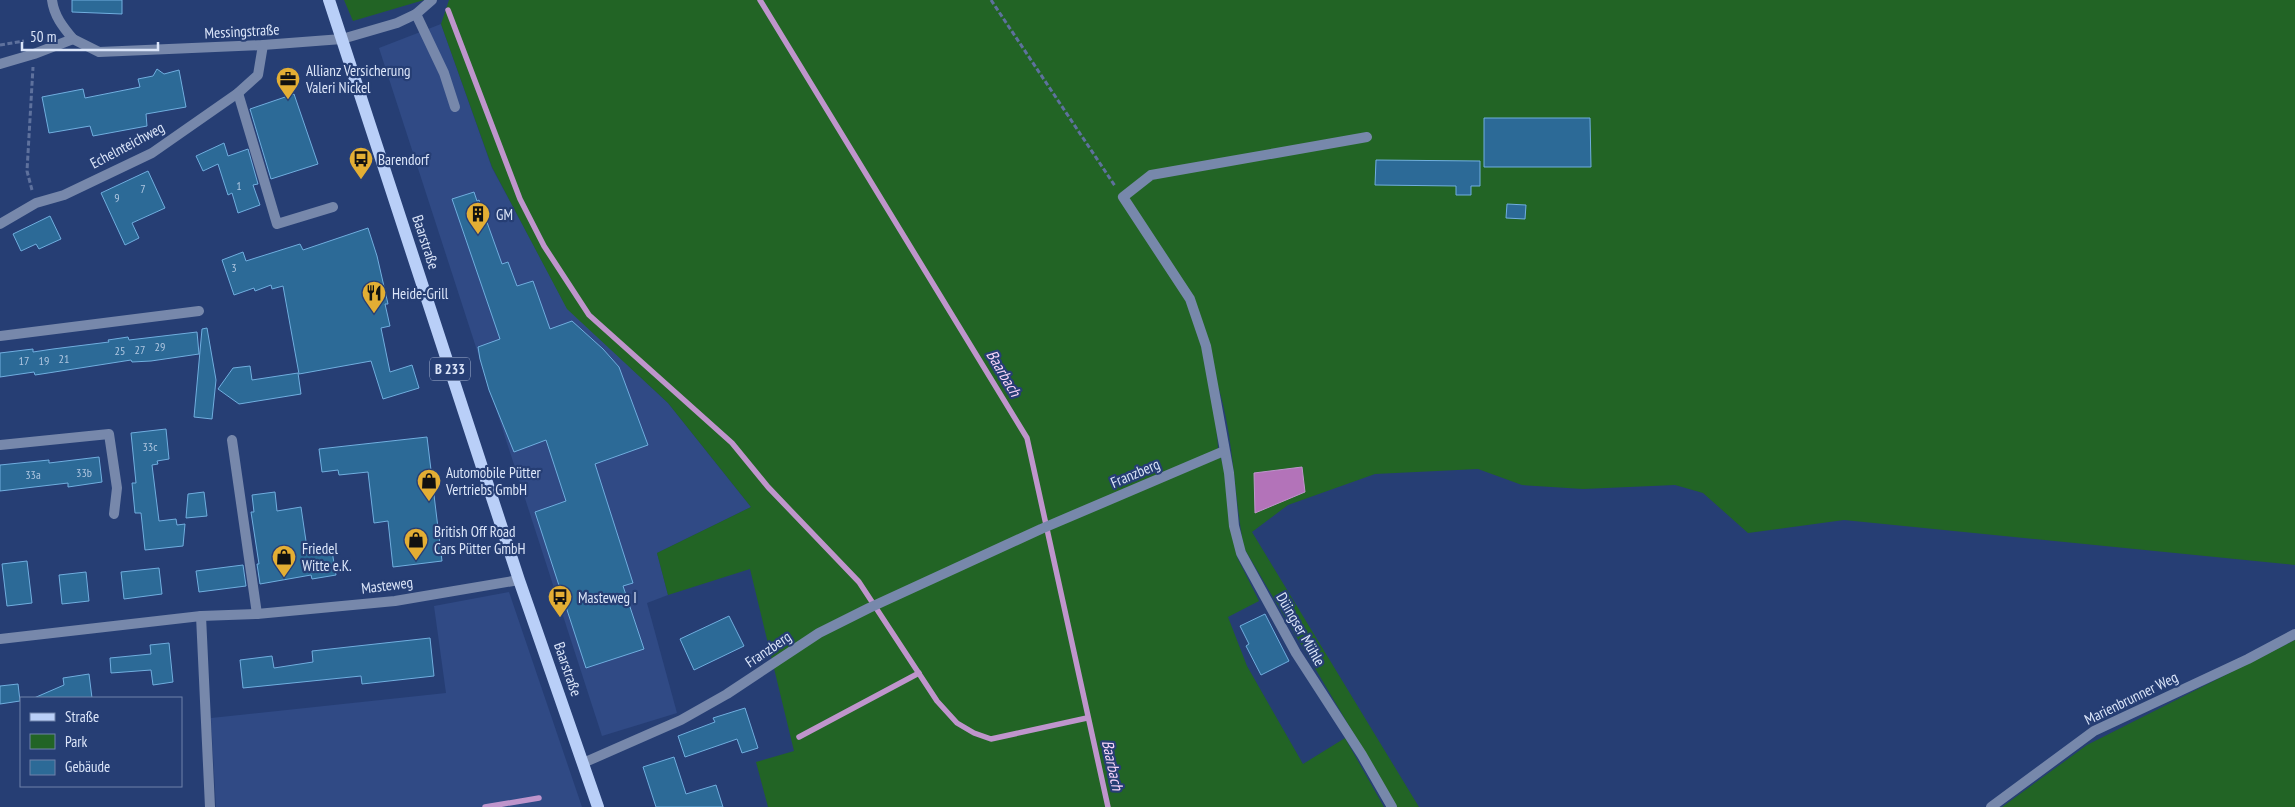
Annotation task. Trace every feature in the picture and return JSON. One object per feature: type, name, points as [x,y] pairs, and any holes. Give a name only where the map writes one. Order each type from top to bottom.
[{"type":"main road","name":"Baarstraße","points":[[329,0],[519,580],[598,807]]},
{"type":"street","points":[[0,64],[34,54],[72,39],[62,27],[53,10],[52,0]]},
{"type":"street","name":"Messingstraße","points":[[72,39],[99,52],[263,45],[342,39],[397,23],[416,14],[432,0]]},
{"type":"street","points":[[416,14],[444,73],[455,107]]},
{"type":"street","name":"Echelnteichweg","points":[[0,224],[36,203],[64,195],[152,153],[238,93],[258,75],[263,45]]},
{"type":"street","points":[[238,93],[278,224],[333,207]]},
{"type":"street","points":[[1224,451],[1218,404],[1206,346],[1190,298],[1123,197],[1151,175],[1367,137]]},
{"type":"street","points":[[0,336],[199,311]]},
{"type":"street","points":[[0,446],[109,434],[117,488],[114,514]]},
{"type":"street","points":[[232,440],[257,614]]},
{"type":"street","name":"Franzberg","points":[[583,763],[681,720],[727,694],[819,633],[869,608],[1054,524],[1224,451]]},
{"type":"street","name":"Düingser Mühle","points":[[1224,451],[1229,473],[1234,526],[1241,553],[1296,652],[1362,755],[1392,807]]},
{"type":"street","name":"Masteweg","points":[[0,639],[201,616],[257,614],[395,600],[519,580]]},
{"type":"street","points":[[201,616],[210,807]]},
{"type":"street","name":"Marienbrunner Weg","points":[[1991,807],[2094,731],[2248,659],[2295,634]]},
{"type":"path","points":[[991,0],[1123,197]]},
{"type":"path","points":[[32,86],[27,172],[36,203]]},
{"type":"shaded area","points":[[441,24],[492,168],[567,308],[668,403],[751,507],[657,553],[668,595],[647,603],[677,713],[602,736],[379,48]]},
{"type":"shaded area","points":[[1302,467],[1305,492],[1255,513],[1254,473]]},
{"type":"shaded area","points":[[509,592],[582,807],[216,807],[211,718],[446,693],[434,606]]},
{"type":"green space","points":[[344,0],[424,0],[353,21]]},
{"type":"green space","points":[[449,0],[2295,0],[2295,565],[1844,520],[1748,533],[1703,493],[1675,485],[1583,489],[1522,485],[1478,469],[1375,474],[1288,505],[1252,532],[1419,807],[1397,807],[1244,548],[1228,428],[1219,389],[1213,391],[1218,447],[1225,473],[1230,526],[1237,557],[1259,601],[1228,617],[1247,666],[1303,764],[1345,738],[1384,807],[768,807],[756,762],[794,751],[750,569],[668,595],[657,553],[751,507],[668,403],[567,309],[492,167],[441,24]]},
{"type":"green space","points":[[2295,640],[2295,807],[2002,807],[2087,745]]},
{"type":"building","points":[[72,0],[122,0],[122,14],[72,12]]},
{"type":"building","points":[[157,69],[164,74],[179,70],[186,107],[146,114],[147,126],[93,136],[90,126],[49,133],[42,97],[83,89],[85,98],[140,87],[138,79],[153,76]]},
{"type":"building","points":[[294,94],[318,164],[271,179],[250,109]]},
{"type":"building","points":[[1484,118],[1590,118],[1591,167],[1484,167]]},
{"type":"building","points":[[224,143],[228,156],[248,149],[258,184],[253,185],[260,205],[238,213],[232,193],[228,195],[218,164],[203,171],[196,156]]},
{"type":"building","points":[[1376,160],[1480,161],[1480,186],[1471,186],[1471,195],[1456,195],[1456,186],[1375,185]]},
{"type":"building","points":[[148,171],[165,208],[132,223],[139,238],[125,245],[101,193]]},
{"type":"building","points":[[474,192],[477,201],[479,200],[502,264],[508,262],[517,286],[533,281],[550,329],[572,321],[603,349],[619,367],[648,445],[595,464],[633,583],[623,586],[644,649],[586,668],[535,512],[566,501],[546,440],[514,452],[489,390],[480,359],[478,347],[500,339],[452,199]]},
{"type":"building","points":[[1507,204],[1526,205],[1525,219],[1506,218]]},
{"type":"building","points":[[50,216],[61,239],[39,249],[36,244],[21,251],[13,234]]},
{"type":"building","points":[[368,228],[377,256],[388,304],[385,304],[390,326],[381,328],[390,372],[412,365],[419,388],[383,399],[371,361],[299,374],[283,286],[272,289],[271,285],[255,291],[254,288],[234,295],[222,260],[243,252],[246,261],[300,244],[303,250]]},
{"type":"building","points":[[207,328],[216,380],[212,419],[194,417],[202,329]]},
{"type":"building","points":[[197,332],[199,354],[151,361],[132,362],[131,360],[35,375],[34,372],[0,377],[0,353],[33,349],[33,352],[109,342],[108,340],[128,337],[129,340]]},
{"type":"building","points":[[250,366],[252,380],[298,373],[301,394],[239,404],[218,389],[233,368]]},
{"type":"building","points":[[166,429],[169,459],[157,461],[158,464],[152,465],[159,521],[176,519],[177,525],[185,524],[183,546],[145,550],[141,513],[135,513],[132,483],[136,483],[131,433]]},
{"type":"building","points":[[427,437],[442,561],[393,567],[388,521],[374,523],[368,472],[339,475],[338,470],[322,472],[319,449]]},
{"type":"building","points":[[99,457],[102,482],[68,487],[68,483],[0,491],[0,465],[49,460],[49,463]]},
{"type":"building","points":[[204,492],[207,516],[186,518],[188,494]]},
{"type":"building","points":[[275,492],[277,511],[301,507],[308,555],[332,551],[336,575],[312,579],[311,575],[260,584],[251,512],[254,512],[252,495]]},
{"type":"building","points":[[27,561],[32,603],[7,606],[2,564]]},
{"type":"building","points":[[243,565],[246,586],[199,592],[196,571]]},
{"type":"building","points":[[159,568],[162,594],[124,599],[121,572]]},
{"type":"building","points":[[86,572],[89,601],[62,604],[59,575]]},
{"type":"building","points":[[1265,614],[1289,661],[1261,675],[1246,646],[1249,644],[1240,626]]},
{"type":"building","points":[[729,616],[744,646],[694,670],[680,639]]},
{"type":"building","points":[[430,638],[434,676],[362,684],[361,676],[243,688],[240,660],[272,656],[274,668],[313,662],[312,651]]},
{"type":"building","points":[[169,643],[173,682],[153,685],[151,670],[111,673],[110,658],[151,654],[150,645]]},
{"type":"building","points":[[89,674],[92,697],[36,697],[64,685],[63,678]]},
{"type":"building","points":[[18,684],[20,701],[0,704],[0,686]]},
{"type":"building","points":[[745,708],[758,748],[742,753],[737,739],[685,757],[678,736],[715,722],[713,718]]},
{"type":"building","points":[[674,757],[686,794],[716,785],[723,807],[656,807],[643,767]]},
{"type":"waterway","name":"Baarbach","points":[[760,0],[1027,438],[1108,807]]},
{"type":"waterway","points":[[448,10],[520,199],[544,246],[589,315],[732,443],[768,487],[859,582],[937,701],[957,723],[974,733],[991,739],[1087,718]]},
{"type":"waterway","points":[[799,737],[919,673]]},
{"type":"waterway","points":[[485,807],[539,798]]},
{"type":"place","name":"Allianz Versicherung Valeri Nickel","points":[[288,100]]},
{"type":"place","name":"Barendorf","points":[[361,180]]},
{"type":"place","name":"GM","points":[[478,235]]},
{"type":"place","name":"Heide-Grill","points":[[374,314]]},
{"type":"place","name":"Automobile Pütter Vertriebs GmbH","points":[[429,502]]},
{"type":"place","name":"British Off Road Cars Pütter GmbH","points":[[416,561]]},
{"type":"place","name":"Friedel Witte e.K.","points":[[284,578]]},
{"type":"place","name":"Masteweg I","points":[[560,618]]}]
